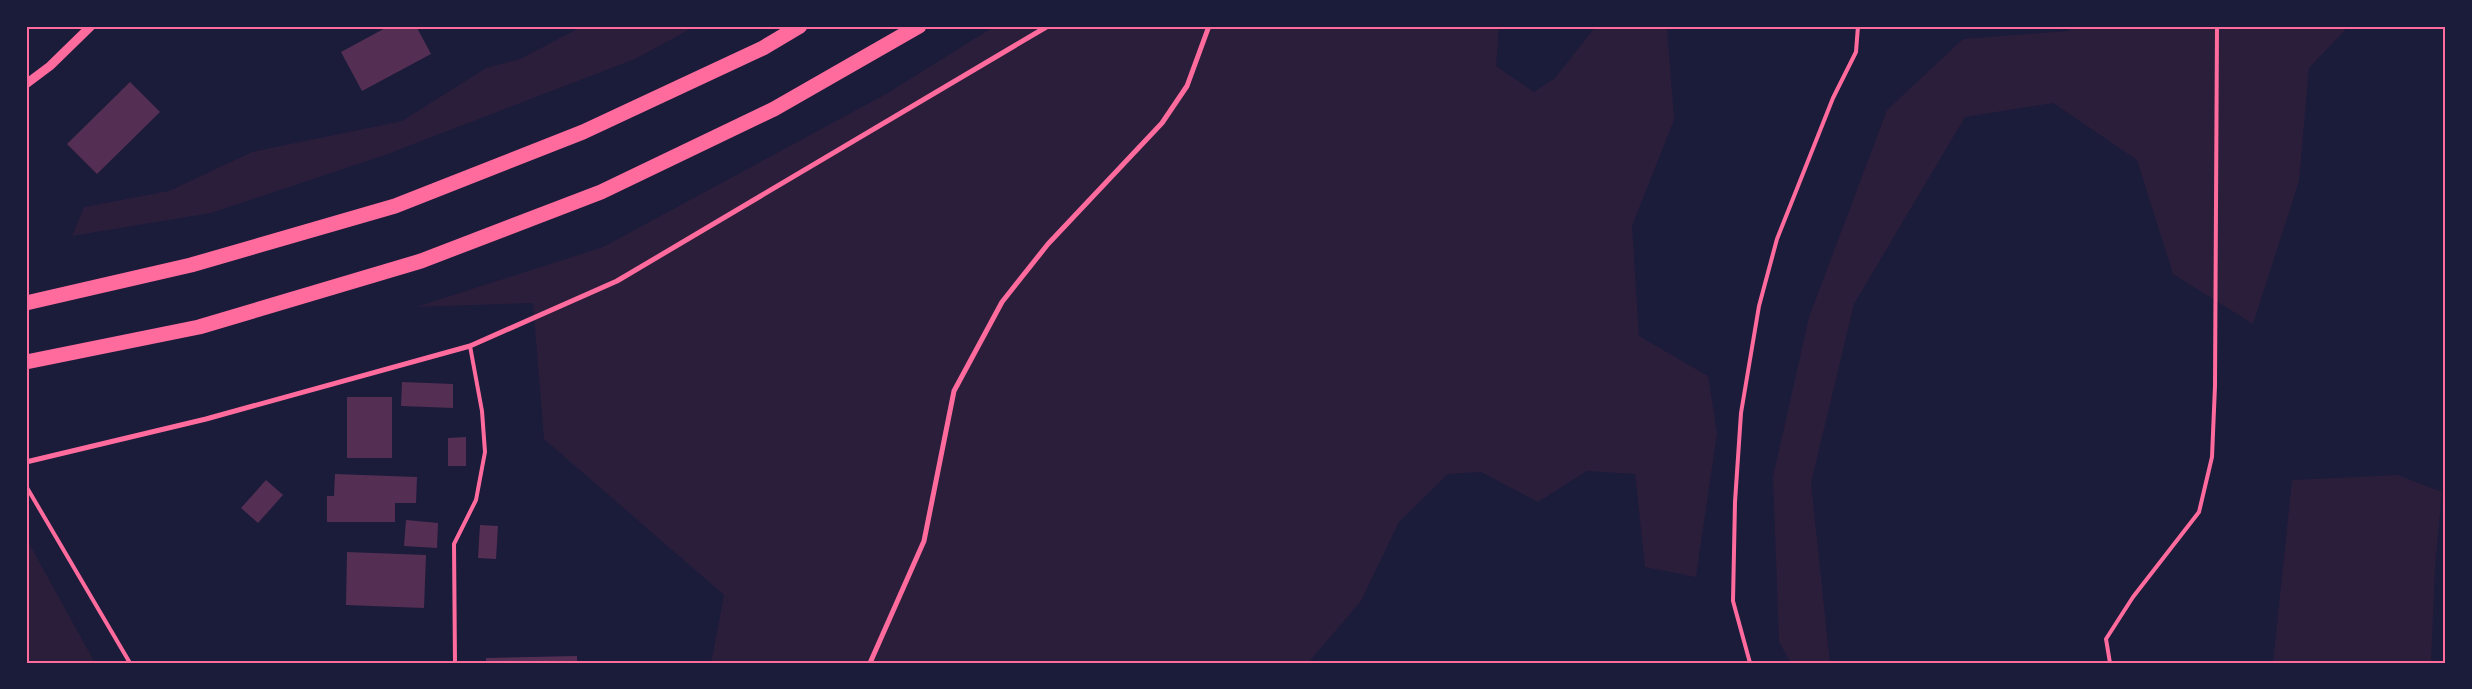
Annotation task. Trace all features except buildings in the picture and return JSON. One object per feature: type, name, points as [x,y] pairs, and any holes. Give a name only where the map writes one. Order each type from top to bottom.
[{"type":"highway","points":[[26,304],[191,266],[395,206],[583,132],[763,48],[800,26]]},
{"type":"highway","points":[[26,362],[199,327],[421,261],[618,184],[774,109],[919,26]]},
{"type":"street","points":[[26,84],[50,66],[91,26]]},
{"type":"street","points":[[26,462],[206,419],[470,346],[618,281],[1048,26]]},
{"type":"street","points":[[870,663],[924,542],[954,391],[1002,302],[1042,251],[1162,123],[1186,86],[1209,26]]},
{"type":"lane","points":[[1750,663],[1733,601],[1735,502],[1741,412],[1759,306],[1777,240],[1833,98],[1856,52],[1858,26]]},
{"type":"lane","points":[[2110,663],[2106,640],[2133,596],[2199,512],[2212,457],[2215,376],[2217,26]]},
{"type":"lane","points":[[455,663],[454,544],[476,500],[485,452],[482,411],[470,346]]},
{"type":"lane","points":[[26,486],[130,663]]},
{"type":"shaded area","points":[[583,26],[696,26],[635,59],[385,155],[211,213],[72,236],[84,207],[169,191],[252,152],[402,121],[486,68],[520,59]]},
{"type":"shaded area","points":[[995,26],[1499,26],[1496,66],[1534,92],[1555,78],[1596,26],[1667,26],[1674,120],[1632,226],[1639,336],[1708,376],[1717,433],[1696,577],[1645,567],[1635,474],[1587,471],[1538,502],[1481,472],[1448,474],[1399,522],[1361,601],[1308,663],[711,663],[724,595],[544,439],[533,303],[416,307],[603,247],[886,94]]},
{"type":"shaded area","points":[[2071,26],[2349,26],[2309,68],[2299,181],[2253,324],[2173,274],[2137,160],[2053,103],[1965,117],[1854,304],[1811,483],[1830,663],[1791,663],[1779,642],[1773,477],[1809,317],[1887,110],[1963,39],[2068,31]]},
{"type":"shaded area","points":[[2398,475],[2442,492],[2435,567],[2431,663],[2273,663],[2292,480]]},
{"type":"shaded area","points":[[26,538],[95,663],[26,663]]}]
